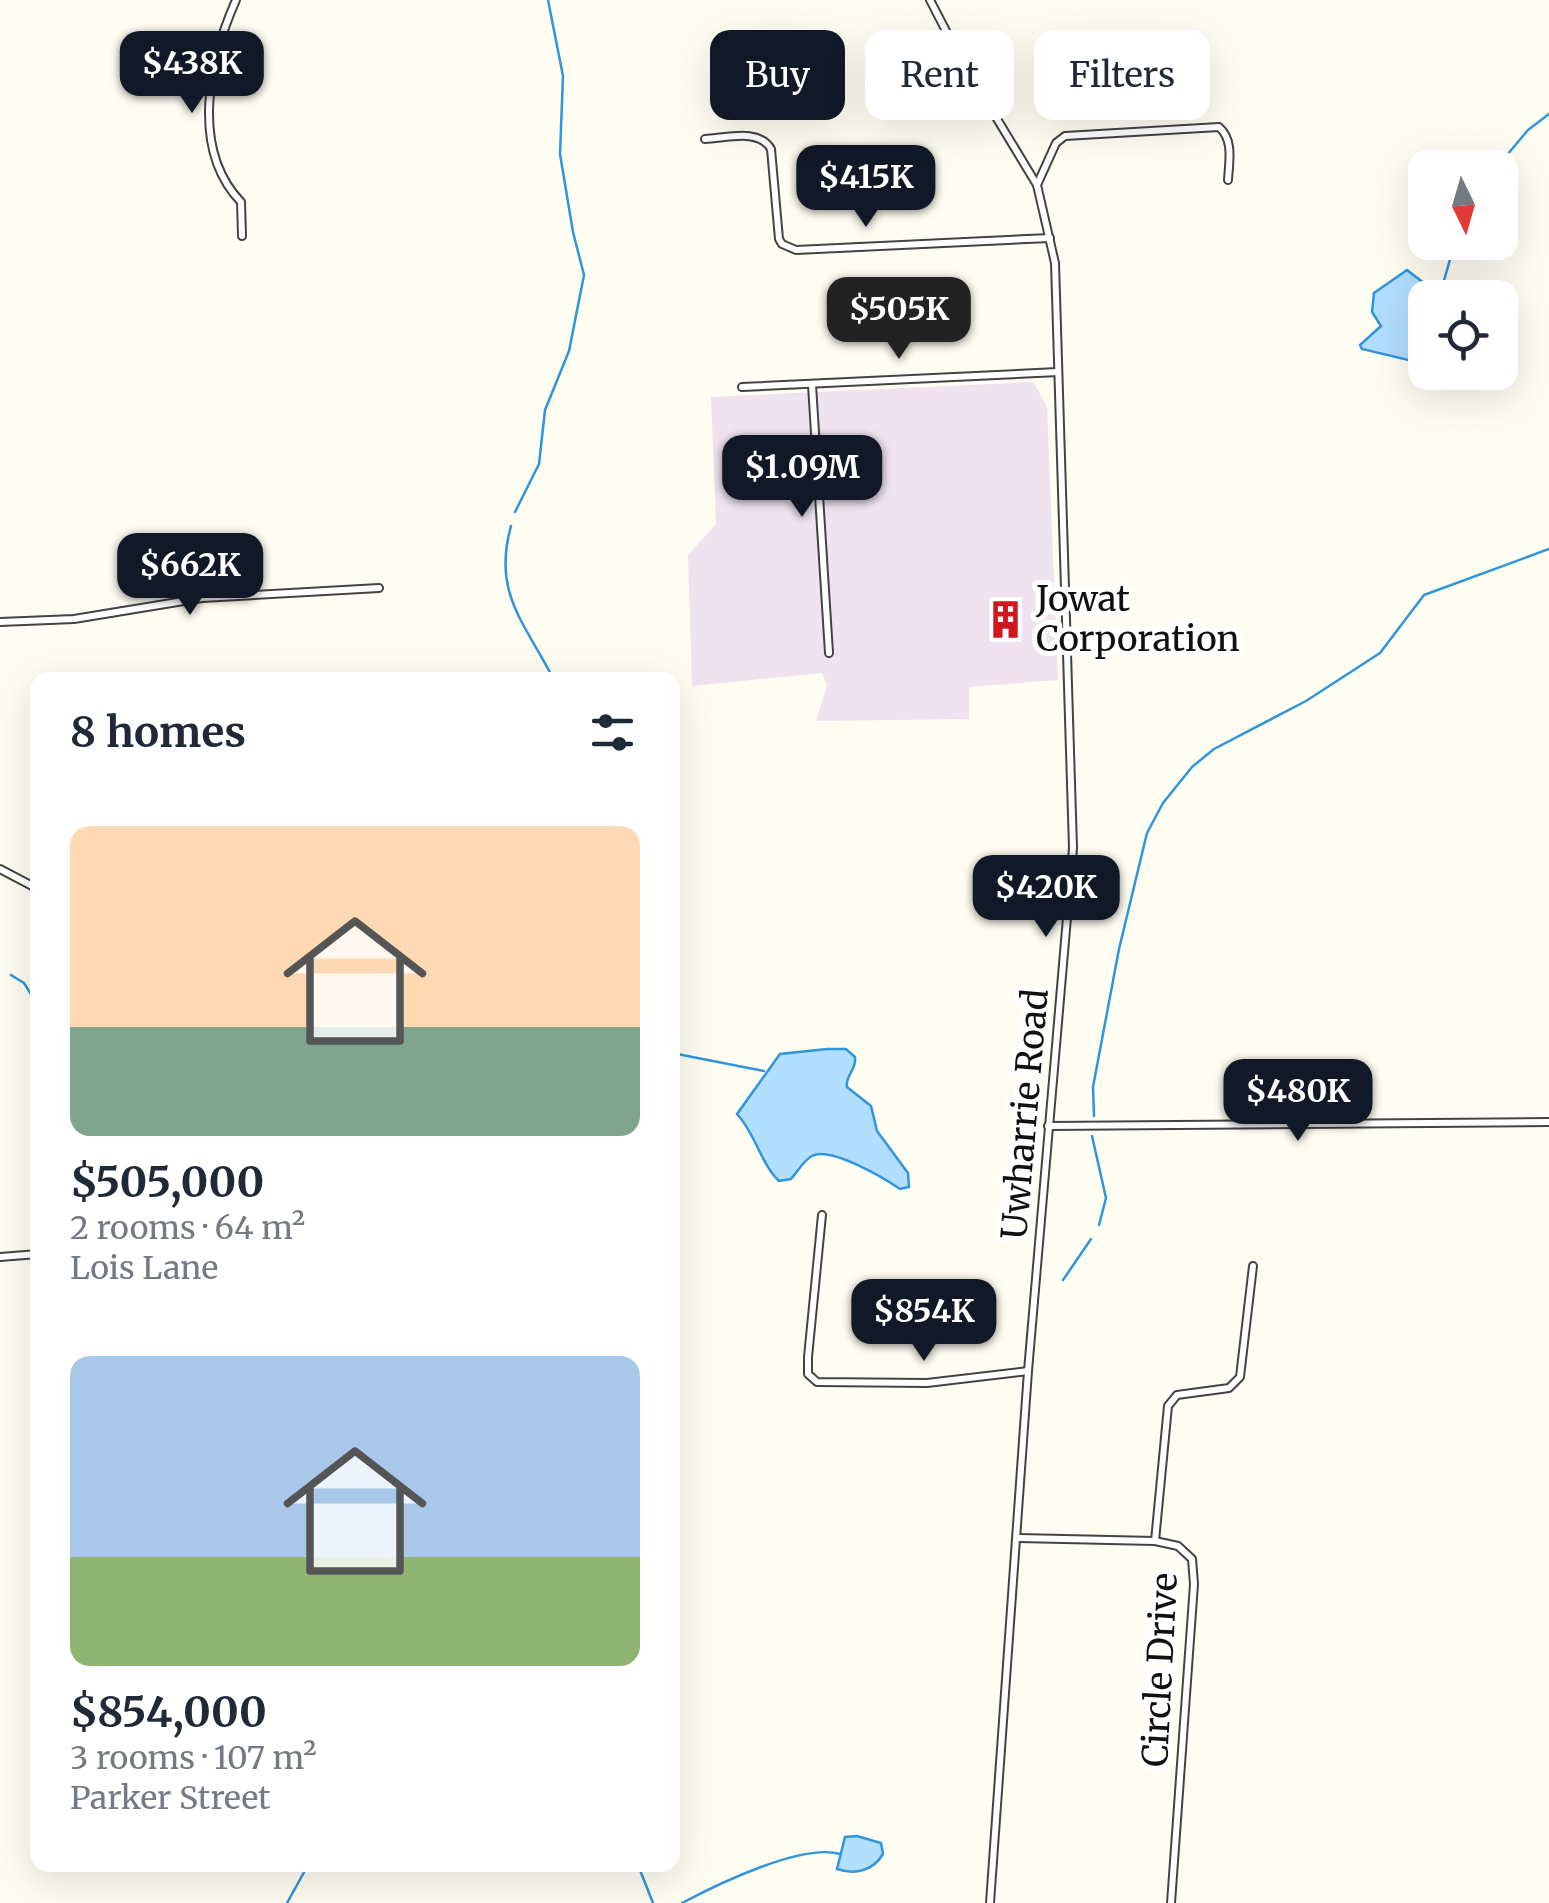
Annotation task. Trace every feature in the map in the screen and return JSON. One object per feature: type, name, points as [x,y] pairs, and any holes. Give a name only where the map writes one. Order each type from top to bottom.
[{"type":"street","points":[[236,0],[217,52],[209,140],[226,185],[242,202],[242,236]]},
{"type":"street","name":"Uwharrie Road","points":[[930,0],[952,46],[1037,185],[1055,263],[1072,848],[1028,1371],[990,1903]]},
{"type":"street","points":[[1037,185],[1056,142],[1065,136],[1218,128],[1226,134],[1229,144],[1228,180]]},
{"type":"street","points":[[705,139],[762,138],[772,149],[777,230],[782,244],[788,248],[814,251],[1050,238]]},
{"type":"street","points":[[742,387],[1058,372]]},
{"type":"street","points":[[812,385],[829,653]]},
{"type":"street","points":[[0,622],[74,620],[202,598],[379,588]]},
{"type":"street","points":[[0,869],[30,885]]},
{"type":"street","points":[[1048,1126],[1549,1122]]},
{"type":"street","points":[[822,1215],[808,1374],[817,1382],[926,1382],[1028,1371]]},
{"type":"street","points":[[0,1257],[30,1255]]},
{"type":"street","points":[[1155,1542],[1168,1406],[1177,1395],[1229,1388],[1240,1377],[1253,1266]]},
{"type":"street","name":"Circle Drive","points":[[1018,1538],[1155,1542],[1184,1550],[1192,1559],[1195,1570],[1171,1903]]},
{"type":"shaded area","points":[[1033,382],[1047,406],[1058,680],[969,687],[969,719],[816,721],[827,685],[822,673],[692,686],[688,555],[716,524],[711,397]]},
{"type":"water","points":[[1407,270],[1420,280],[1408,280],[1408,360],[1362,349],[1360,345],[1381,326],[1372,312],[1374,293]]},
{"type":"water","points":[[846,1049],[855,1057],[847,1087],[871,1106],[877,1131],[908,1173],[909,1187],[900,1189],[831,1155],[812,1156],[791,1179],[779,1181],[767,1166],[737,1114],[780,1054]]},
{"type":"water","points":[[845,1837],[881,1843],[883,1854],[863,1870],[837,1869]]},
{"type":"waterway","points":[[515,512],[539,464],[545,410],[569,351],[584,275],[560,154],[563,76],[548,0]]},
{"type":"waterway","points":[[1511,150],[1549,114]]},
{"type":"waterway","points":[[1444,280],[1450,260]]},
{"type":"waterway","points":[[511,526],[506,550],[509,589],[514,607],[550,672]]},
{"type":"waterway","points":[[1094,1116],[1093,1087],[1119,949],[1147,833],[1163,803],[1192,767],[1214,749],[1306,701],[1380,653],[1424,595],[1549,549]]},
{"type":"waterway","points":[[11,975],[30,992]]},
{"type":"waterway","points":[[680,1055],[764,1071]]},
{"type":"waterway","points":[[1092,1136],[1106,1198],[1099,1225]]},
{"type":"waterway","points":[[1063,1280],[1091,1239]]},
{"type":"waterway","points":[[682,1903],[783,1860],[804,1854],[840,1854]]},
{"type":"waterway","points":[[287,1903],[304,1872]]},
{"type":"waterway","points":[[641,1872],[653,1903]]},
{"type":"place","name":"Jowat Corporation","points":[[1006,619]]}]
